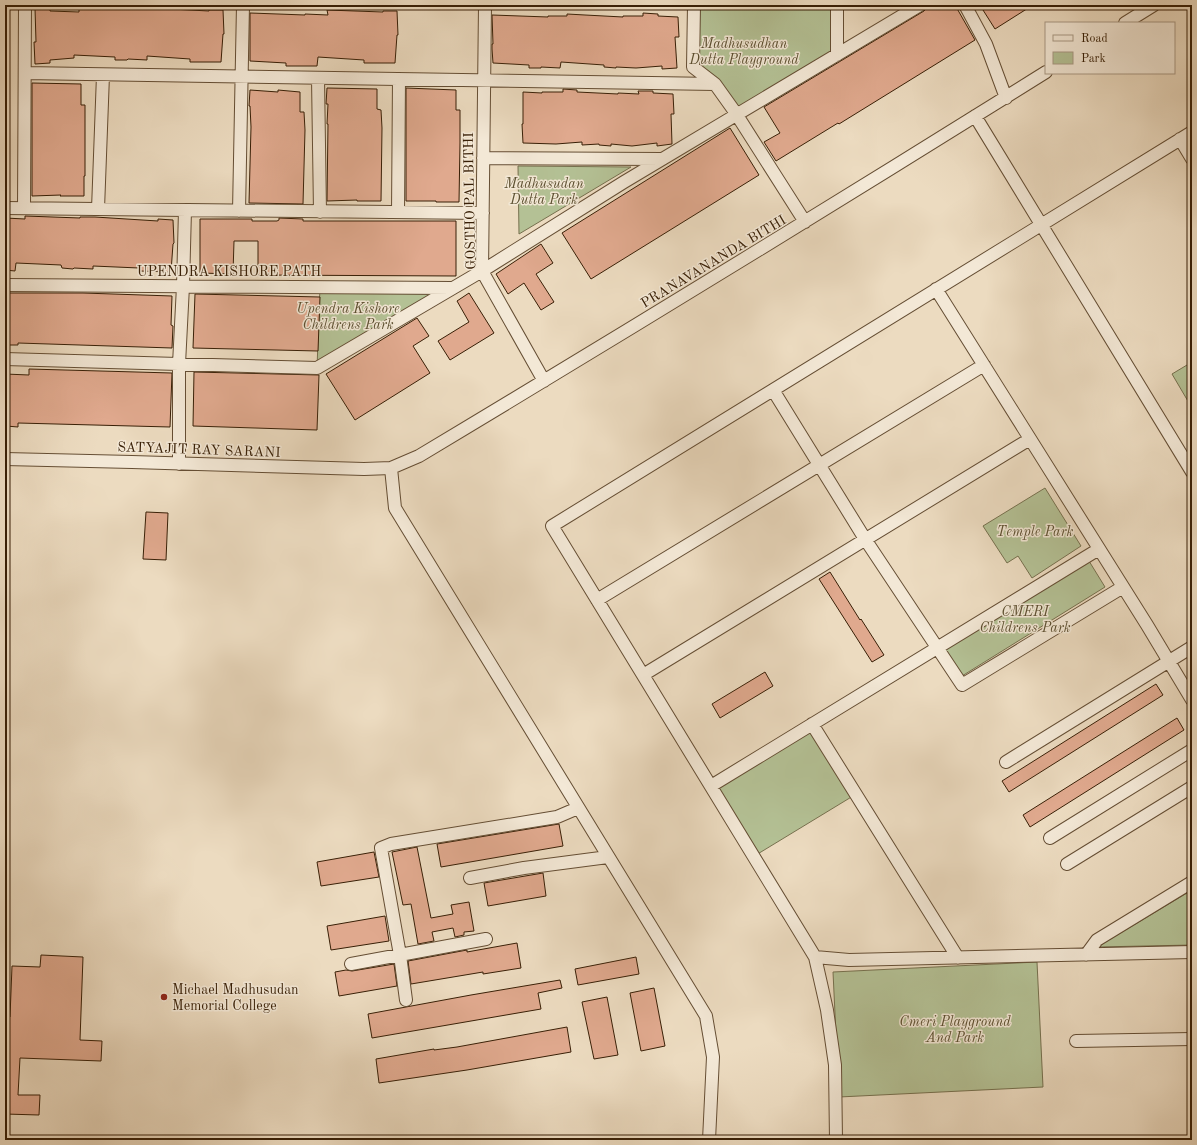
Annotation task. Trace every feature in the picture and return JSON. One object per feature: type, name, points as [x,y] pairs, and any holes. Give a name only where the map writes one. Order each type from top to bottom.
[{"type":"street","points":[[24,208],[25,5]]},
{"type":"street","points":[[239,211],[244,5]]},
{"type":"street","name":"GOSTHO PAL BITHI","points":[[485,5],[482,271],[544,381]]},
{"type":"street","points":[[694,5],[693,67],[715,84],[737,115],[805,222]]},
{"type":"street","points":[[837,5],[837,55]]},
{"type":"street","points":[[965,5],[986,44],[1006,98]]},
{"type":"street","points":[[1127,22],[1154,5]]},
{"type":"street","points":[[5,359],[317,368],[482,271],[663,159],[915,7]]},
{"type":"street","name":"PRANAVANANDA BITHI","points":[[391,468],[419,456],[544,381],[805,222],[1045,73]]},
{"type":"street","points":[[25,74],[715,84]]},
{"type":"street","points":[[98,209],[103,75]]},
{"type":"street","points":[[318,78],[320,212]]},
{"type":"street","points":[[398,212],[399,79]]},
{"type":"street","points":[[975,116],[1192,472]]},
{"type":"street","points":[[836,1140],[835,1065],[827,1010],[815,957],[552,526],[1192,132]]},
{"type":"street","points":[[1180,139],[1192,159]]},
{"type":"street","points":[[483,158],[663,159]]},
{"type":"street","points":[[5,208],[482,213]]},
{"type":"street","points":[[179,464],[178,364],[183,286],[185,210]]},
{"type":"street","name":"UPENDRA KISHORE PATH","points":[[5,285],[453,288]]},
{"type":"street","points":[[936,289],[1099,548],[1192,700]]},
{"type":"street","points":[[597,600],[984,365]]},
{"type":"street","points":[[773,390],[865,539],[962,685],[1123,587]]},
{"type":"street","points":[[643,675],[1030,439]]},
{"type":"street","name":"SATYAJIT RAY SARANI","points":[[5,459],[364,469],[391,468]]},
{"type":"street","points":[[391,468],[395,508],[706,1016],[713,1057],[709,1140]]},
{"type":"street","points":[[710,786],[1099,548]]},
{"type":"street","points":[[1006,762],[1192,647]]},
{"type":"street","points":[[812,724],[958,958]]},
{"type":"street","points":[[1050,838],[1192,750]]},
{"type":"street","points":[[1068,864],[1192,787]]},
{"type":"street","points":[[406,1000],[400,955],[381,848],[391,844],[557,817],[578,808]]},
{"type":"street","points":[[470,878],[524,868],[608,858]]},
{"type":"street","points":[[1086,955],[1097,940],[1192,882]]},
{"type":"street","points":[[351,964],[486,939]]},
{"type":"street","points":[[815,957],[849,960],[1192,952]]},
{"type":"street","points":[[1076,1041],[1192,1039]]},
{"type":"green space","name":"Madhusudhan Dutta Playground","points":[[696,5],[834,5],[834,52],[735,112],[693,63]]},
{"type":"green space","name":"Madhusudan Dutta Park","points":[[518,166],[631,167],[519,234]]},
{"type":"green space","name":"Upendra Kishore Childrens Park","points":[[320,287],[442,291],[317,368]]},
{"type":"green space","points":[[1192,362],[1192,408],[1172,374]]},
{"type":"green space","name":"Temple Park","points":[[1045,488],[1081,546],[1032,578],[1018,556],[1007,563],[983,526]]},
{"type":"green space","name":"CMERI Childrens Park","points":[[1089,561],[1105,587],[962,676],[945,650]]},
{"type":"green space","points":[[812,724],[853,796],[756,855],[711,786]]},
{"type":"green space","points":[[1192,890],[1192,945],[1097,947]]},
{"type":"green space","name":"Cmeri Playground And Park","points":[[1037,962],[1043,1087],[839,1097],[833,972]]},
{"type":"building","points":[[927,5],[955,5],[975,40],[776,161],[764,142],[780,133],[764,107],[924,11],[927,8]]},
{"type":"building","points":[[991,5],[1033,5],[995,29],[983,10]]},
{"type":"building","points":[[79,6],[134,9],[223,10],[224,34],[221,62],[190,62],[190,59],[147,56],[147,60],[115,60],[115,57],[74,55],[74,58],[50,60],[50,63],[35,64],[35,8],[50,8],[50,11],[79,12]]},
{"type":"building","points":[[327,10],[397,11],[398,35],[395,63],[364,63],[364,60],[318,57],[317,66],[286,66],[286,63],[250,61],[250,13],[328,15]]},
{"type":"building","points":[[643,13],[658,14],[658,16],[678,17],[679,37],[675,37],[677,68],[662,69],[662,66],[616,68],[604,67],[604,65],[561,62],[560,68],[529,68],[529,65],[493,63],[492,15],[548,17],[567,16],[567,14],[623,17],[643,16]]},
{"type":"building","points":[[32,83],[81,84],[81,105],[85,105],[84,196],[32,196]]},
{"type":"building","points":[[327,88],[377,89],[377,109],[381,110],[382,128],[381,201],[327,201]]},
{"type":"building","points":[[406,88],[456,90],[456,110],[460,110],[459,202],[406,201]]},
{"type":"building","points":[[563,89],[577,90],[577,92],[618,94],[639,94],[638,91],[653,91],[653,93],[673,94],[674,114],[671,114],[672,144],[657,146],[657,143],[632,146],[611,144],[611,146],[599,144],[582,145],[582,142],[556,144],[523,143],[523,92],[563,92]]},
{"type":"building","points":[[250,90],[300,92],[300,112],[304,112],[305,130],[303,204],[249,203],[251,127],[249,106]]},
{"type":"building","points":[[730,128],[759,175],[591,279],[562,233]]},
{"type":"building","points":[[25,216],[80,218],[95,217],[158,221],[158,219],[173,220],[174,243],[171,272],[140,271],[139,268],[93,266],[93,269],[73,269],[62,268],[61,265],[16,263],[15,271],[5,270],[5,218],[25,219]]},
{"type":"building","points":[[279,218],[303,219],[303,221],[456,221],[456,276],[258,275],[258,241],[234,241],[233,274],[200,273],[200,219],[252,219],[252,221],[277,221]]},
{"type":"building","points":[[541,244],[553,263],[536,274],[554,302],[541,310],[524,283],[508,294],[496,274]]},
{"type":"building","points":[[5,293],[83,293],[172,296],[172,348],[18,343],[18,345],[6,345]]},
{"type":"building","points":[[469,293],[494,333],[450,360],[438,341],[469,322],[457,301]]},
{"type":"building","points":[[195,294],[320,297],[318,351],[193,348]]},
{"type":"building","points":[[417,318],[429,336],[413,346],[430,373],[355,420],[326,374]]},
{"type":"building","points":[[29,369],[172,373],[170,427],[18,423],[18,427],[6,426],[5,374],[29,375]]},
{"type":"building","points":[[194,372],[319,375],[317,430],[193,426]]},
{"type":"building","points":[[146,512],[168,513],[166,560],[143,559]]},
{"type":"building","points":[[830,572],[884,655],[872,662],[819,579]]},
{"type":"building","points":[[765,672],[773,686],[720,718],[712,704]]},
{"type":"building","points":[[1156,684],[1163,695],[1009,792],[1002,781]]},
{"type":"building","points":[[1177,718],[1184,730],[1030,827],[1023,815]]},
{"type":"building","points":[[559,824],[563,846],[441,867],[437,844]]},
{"type":"building","points":[[417,847],[431,918],[453,914],[451,905],[469,902],[474,931],[464,932],[464,935],[455,937],[453,928],[432,932],[434,941],[418,944],[411,904],[403,905],[392,852]]},
{"type":"building","points":[[374,852],[379,877],[321,886],[317,862]]},
{"type":"building","points":[[543,873],[546,896],[488,906],[484,883]]},
{"type":"building","points":[[385,916],[389,941],[331,950],[327,926]]},
{"type":"building","points":[[517,943],[521,968],[483,974],[483,972],[411,984],[408,961],[467,950],[467,952]]},
{"type":"building","points":[[41,955],[83,957],[80,1040],[102,1041],[101,1061],[20,1058],[18,1095],[40,1095],[39,1115],[5,1114],[5,1017],[10,1017],[12,966],[40,967]]},
{"type":"building","points":[[636,957],[639,974],[578,985],[575,969]]},
{"type":"building","points":[[394,964],[397,986],[339,996],[335,972],[346,970],[352,971]]},
{"type":"building","points":[[560,980],[562,988],[538,993],[541,1009],[372,1038],[368,1014]]},
{"type":"building","points":[[654,988],[665,1046],[641,1051],[630,993]]},
{"type":"building","points":[[607,997],[618,1055],[594,1059],[582,1002]]},
{"type":"building","points":[[567,1027],[571,1052],[379,1083],[376,1059],[434,1049],[457,1047]]},
{"type":"place","name":"Michael Madhusudan Memorial College","points":[[164,997]]}]
